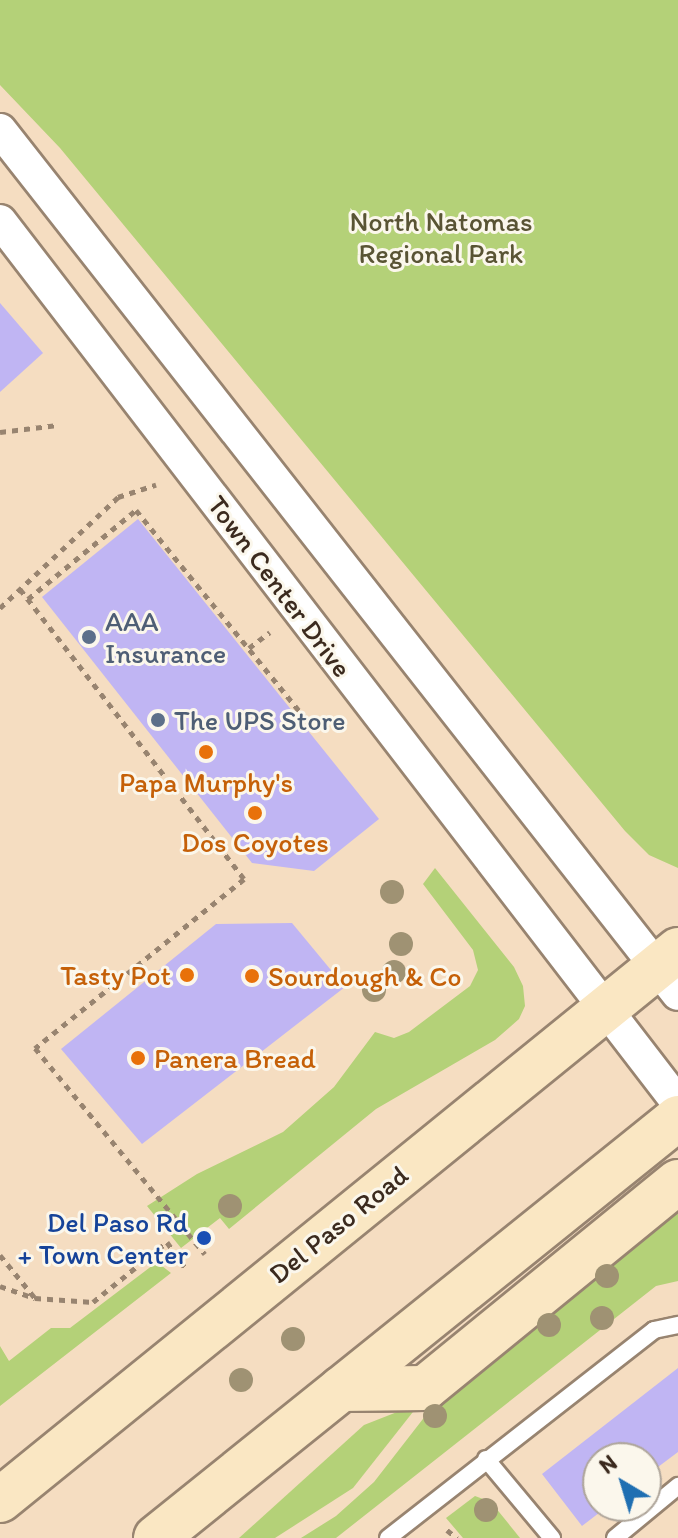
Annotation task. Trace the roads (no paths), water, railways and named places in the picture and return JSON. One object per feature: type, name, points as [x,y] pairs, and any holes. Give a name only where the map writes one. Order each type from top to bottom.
[{"type":"main road","name":"Del Paso Road","points":[[0,1500],[603,1010],[671,971]]},
{"type":"main road","points":[[156,1538],[678,1118]]},
{"type":"main road","points":[[341,1389],[425,1388],[678,1182]]},
{"type":"street","name":"Town Center Drive","points":[[0,130],[671,971]]},
{"type":"street","name":"Town Center Drive","points":[[0,221],[603,1010],[678,1103]]},
{"type":"lane","points":[[388,1538],[654,1330],[678,1325]]},
{"type":"lane","points":[[486,1459],[552,1538]]},
{"type":"lane","points":[[615,1538],[678,1486]]},
{"type":"place","name":"AAA Insurance","points":[[89,637]]},
{"type":"place","name":"The UPS Store","points":[[158,720]]},
{"type":"place","name":"Papa Murphy's","points":[[206,752]]},
{"type":"place","name":"Dos Coyotes","points":[[255,813]]},
{"type":"place","name":"Tasty Pot","points":[[187,975]]},
{"type":"place","name":"Sourdough & Co","points":[[252,976]]},
{"type":"place","name":"Panera Bread","points":[[138,1058]]},
{"type":"place","name":"Del Paso Rd + Town Center","points":[[204,1238]]},
{"type":"park label","name":"North Natomas Regional Park","points":[[441,237]]}]
